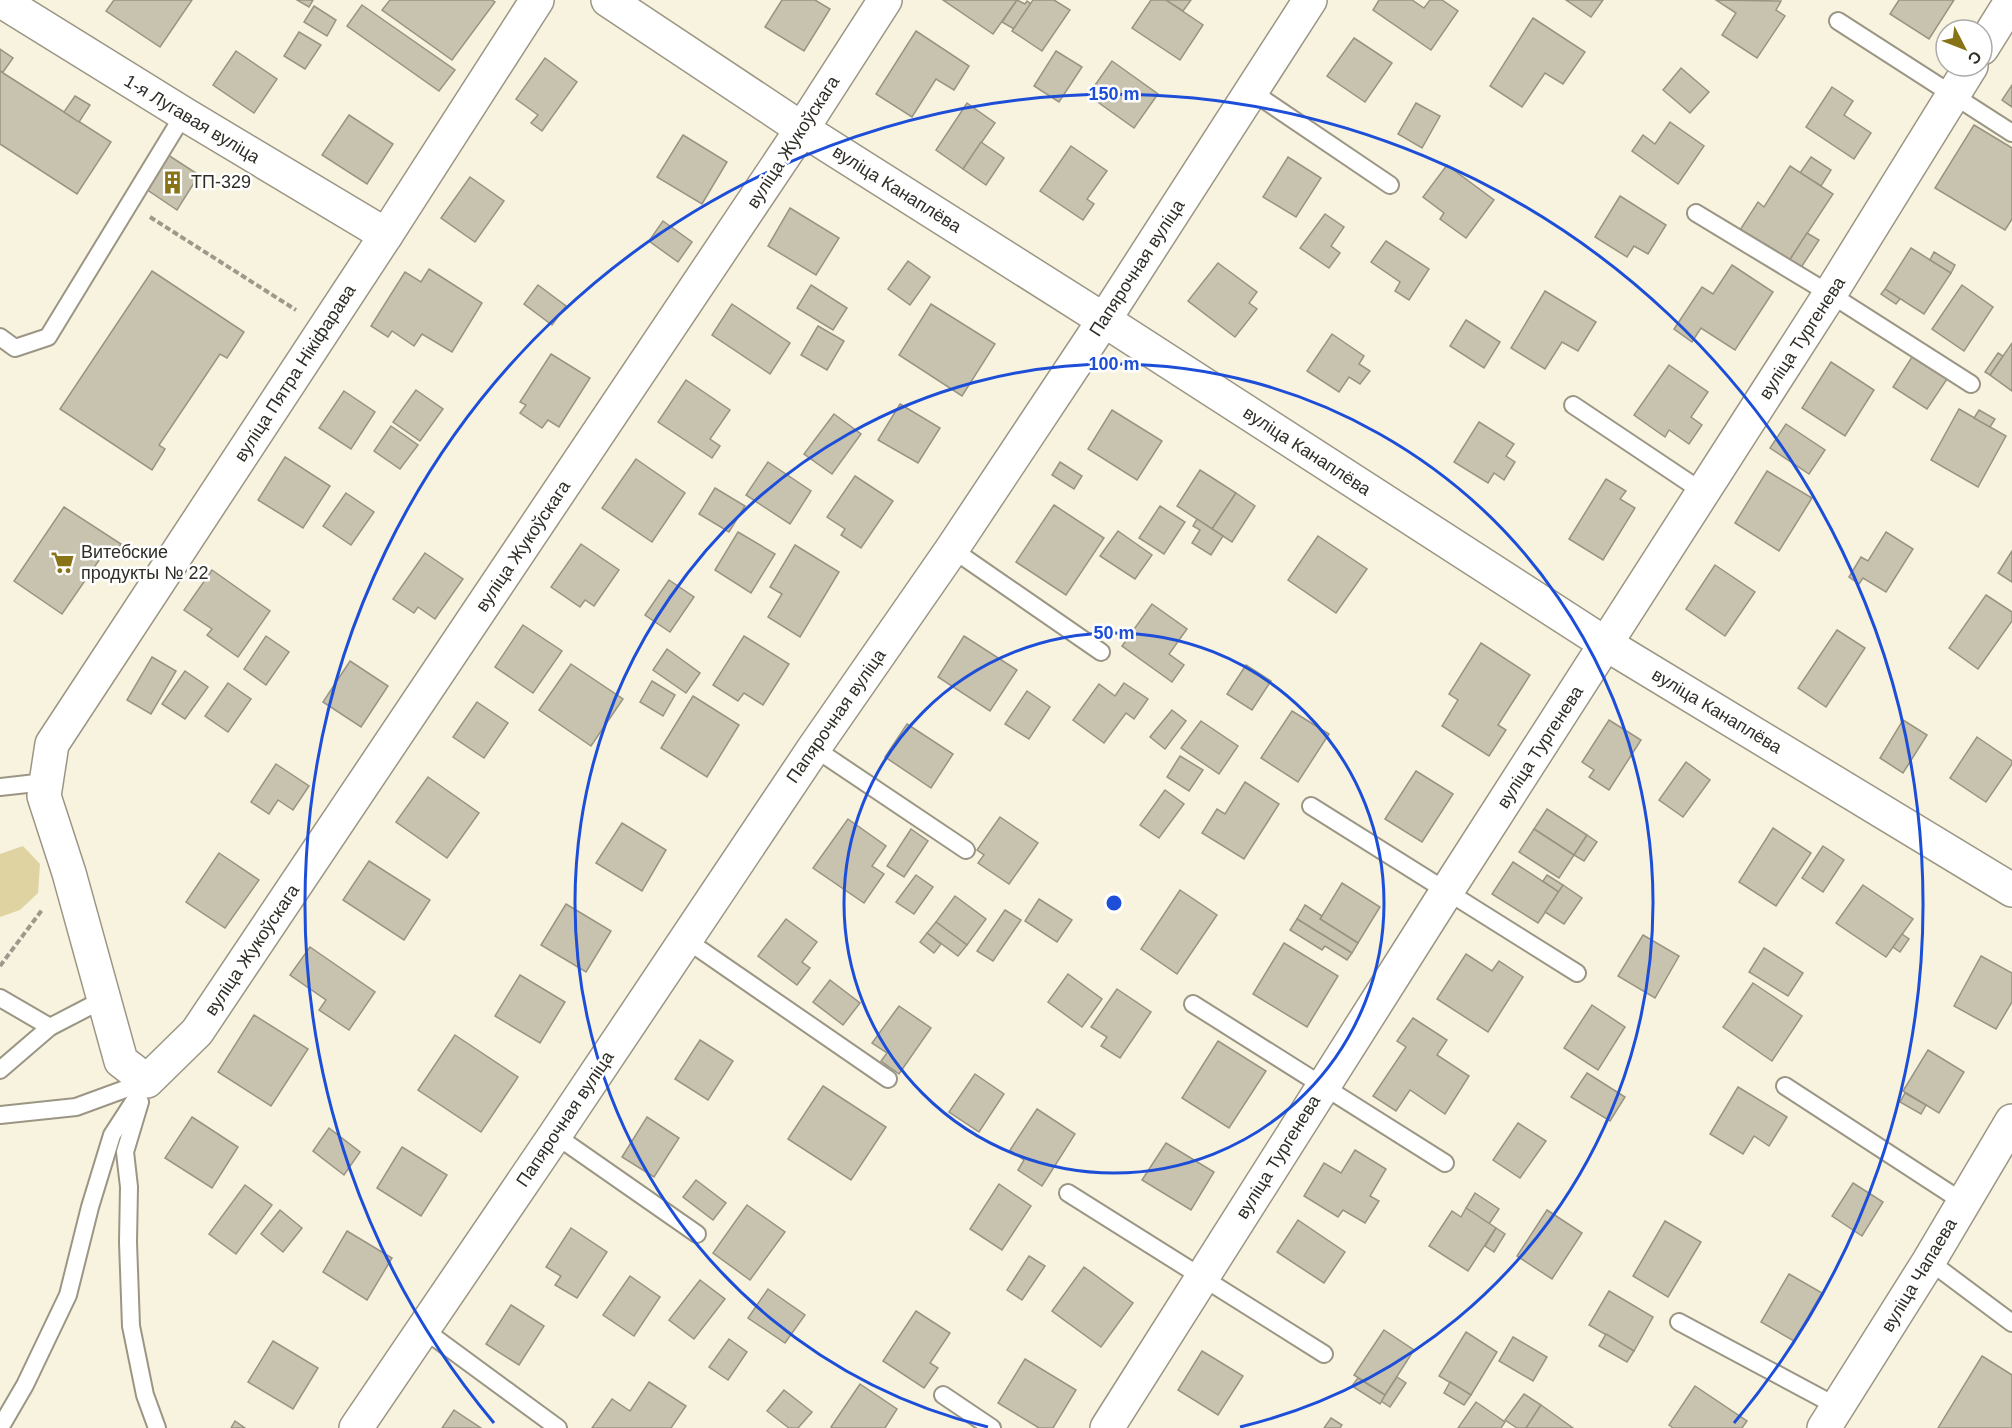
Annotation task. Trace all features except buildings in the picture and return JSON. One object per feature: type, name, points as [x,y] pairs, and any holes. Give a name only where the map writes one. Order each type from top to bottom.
[{"type":"street","name":"1-я Лугавая вуліца","points":[[0,0],[386,235]]},
{"type":"street","name":"вуліца Пятра Нікіфарава","points":[[45,782],[52,744],[386,235],[537,0]]},
{"type":"street","name":"вуліца Канаплёва","points":[[608,0],[802,129],[1104,320],[1606,644],[2012,891]]},
{"type":"street","name":"вуліца Жукоўскага","points":[[147,1081],[197,1032],[802,129],[885,0]]},
{"type":"street","name":"Папярочная вуліца","points":[[356,1428],[814,748],[952,549],[1104,320],[1310,0]]},
{"type":"street","points":[[1994,29],[2012,0]]},
{"type":"street","name":"вуліца Тургенева","points":[[1107,1428],[1447,891],[1830,294],[1964,78]]},
{"type":"street","points":[[45,782],[44,796],[69,873],[121,1061],[147,1081]]},
{"type":"street","name":"вуліца Чапаева","points":[[1831,1418],[1929,1261],[2012,1121]]},
{"type":"lane","points":[[1838,21],[2012,133]]},
{"type":"lane","points":[[1251,91],[1390,185]]},
{"type":"lane","points":[[0,337],[15,348],[48,337],[184,114]]},
{"type":"lane","points":[[1696,213],[1830,294],[1971,384]]},
{"type":"lane","points":[[1573,405],[1703,492]]},
{"type":"lane","points":[[952,549],[1101,652]]},
{"type":"lane","points":[[814,748],[966,850]]},
{"type":"lane","points":[[0,787],[45,782]]},
{"type":"lane","points":[[1311,806],[1577,973]]},
{"type":"lane","points":[[685,939],[888,1079]]},
{"type":"lane","points":[[0,998],[51,1027]]},
{"type":"lane","points":[[0,1070],[51,1027],[104,999]]},
{"type":"lane","points":[[1193,1004],[1445,1163]]},
{"type":"lane","points":[[0,1115],[76,1107],[147,1081]]},
{"type":"lane","points":[[0,1428],[25,1385],[68,1295],[90,1207],[112,1136],[147,1081]]},
{"type":"lane","points":[[147,1081],[126,1152],[129,1187],[128,1242],[131,1326],[145,1395],[157,1428]]},
{"type":"lane","points":[[1785,1086],[1963,1202]]},
{"type":"lane","points":[[555,1135],[697,1234]]},
{"type":"lane","points":[[1068,1193],[1324,1354]]},
{"type":"lane","points":[[1929,1261],[2012,1323]]},
{"type":"lane","points":[[1679,1322],[1831,1418]]},
{"type":"lane","points":[[423,1329],[558,1428]]},
{"type":"lane","points":[[943,1395],[992,1428]]},
{"type":"path","points":[[129,204],[324,328]]},
{"type":"path","points":[[0,966],[69,873]]},
{"type":"shaded area","points":[[23,846],[40,864],[38,893],[20,910],[0,917],[0,854]]},
{"type":"place","name":"ТП-329","points":[[173,182]]},
{"type":"place","name":"Витебские продукты № 22","points":[[63,562]]}]
